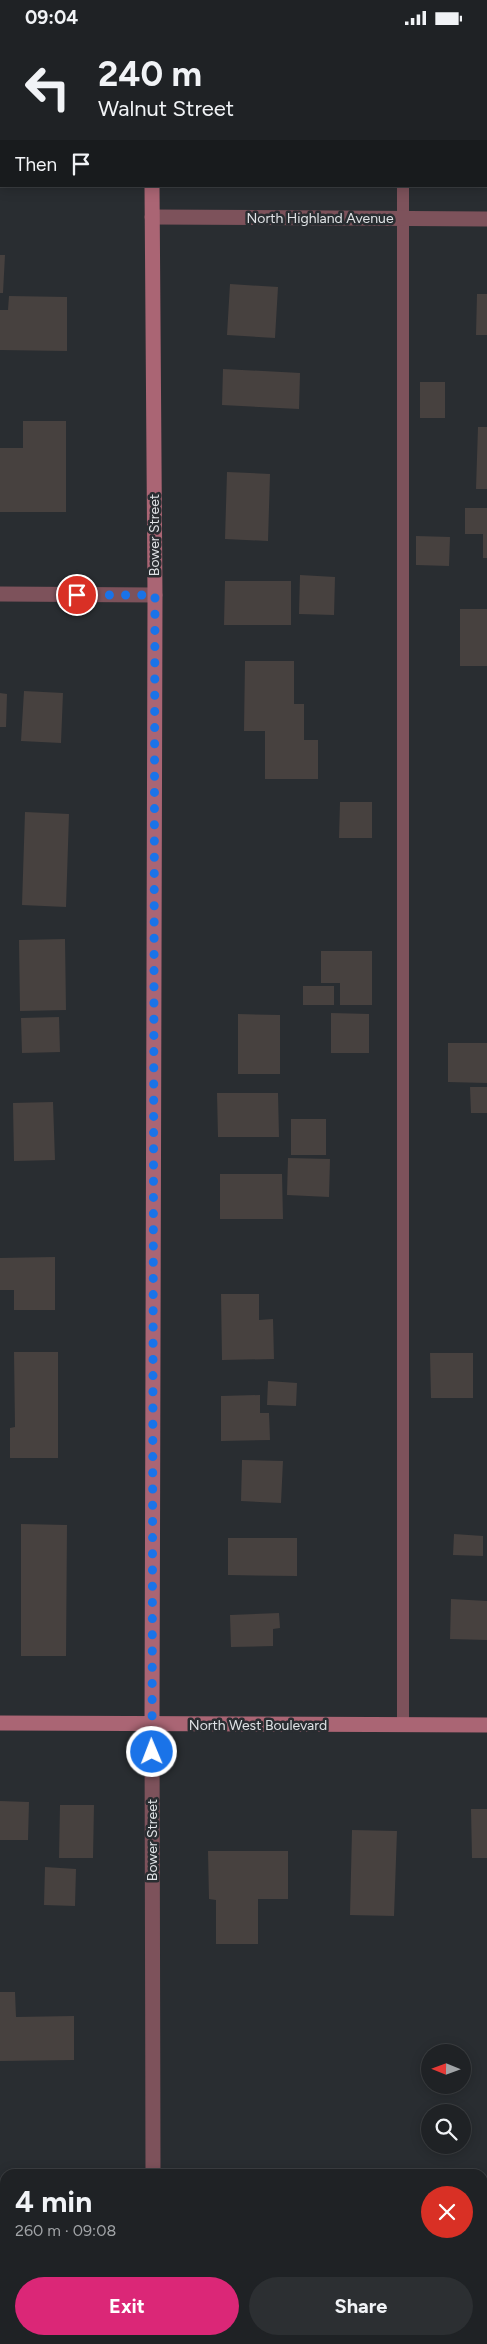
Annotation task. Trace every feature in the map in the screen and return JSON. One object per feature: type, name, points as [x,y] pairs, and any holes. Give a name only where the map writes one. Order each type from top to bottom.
[{"type":"street","name":"Bower Street","points":[[152,187],[155,595],[152,1725],[153,2169]]},
{"type":"street","name":"North Highland Avenue","points":[[152,217],[487,219]]},
{"type":"street","points":[[0,594],[155,595]]},
{"type":"street","name":"North West Boulevard","points":[[0,1723],[487,1725]]},
{"type":"lane","points":[[403,187],[403,1725]]},
{"type":"building","points":[[0,255],[5,255],[3,293],[0,293]]},
{"type":"building","points":[[230,284],[278,287],[275,338],[227,335]]},
{"type":"building","points":[[477,294],[487,294],[487,335],[476,335]]},
{"type":"building","points":[[9,296],[67,297],[67,351],[0,350],[0,310],[8,310]]},
{"type":"building","points":[[223,369],[300,373],[299,409],[222,405]]},
{"type":"building","points":[[420,382],[445,382],[445,418],[420,418]]},
{"type":"building","points":[[23,421],[66,421],[66,512],[0,512],[0,448],[23,448]]},
{"type":"building","points":[[478,427],[487,427],[487,489],[476,489]]},
{"type":"building","points":[[227,472],[270,474],[268,541],[225,539]]},
{"type":"building","points":[[465,508],[487,508],[487,558],[483,558],[483,534],[465,534]]},
{"type":"building","points":[[416,536],[450,537],[449,566],[416,565]]},
{"type":"building","points":[[300,575],[335,577],[334,615],[299,614]]},
{"type":"building","points":[[225,581],[291,581],[291,625],[224,625]]},
{"type":"building","points":[[460,609],[487,609],[487,666],[460,666]]},
{"type":"building","points":[[245,661],[294,661],[294,704],[304,704],[304,740],[318,740],[318,779],[265,779],[265,731],[244,731]]},
{"type":"building","points":[[24,691],[63,693],[61,743],[21,741]]},
{"type":"building","points":[[0,693],[7,694],[6,727],[0,727]]},
{"type":"building","points":[[340,802],[372,802],[372,838],[339,838]]},
{"type":"building","points":[[25,812],[69,814],[66,907],[22,905]]},
{"type":"building","points":[[65,939],[66,1010],[20,1011],[19,940]]},
{"type":"building","points":[[321,951],[372,951],[372,1005],[340,1005],[340,983],[321,983]]},
{"type":"building","points":[[303,986],[334,986],[334,1005],[303,1005]]},
{"type":"building","points":[[331,1013],[369,1014],[369,1053],[331,1053]]},
{"type":"building","points":[[238,1014],[280,1015],[280,1074],[238,1074]]},
{"type":"building","points":[[59,1017],[60,1052],[22,1053],[21,1018]]},
{"type":"building","points":[[448,1043],[487,1043],[487,1083],[448,1082]]},
{"type":"building","points":[[470,1087],[487,1087],[487,1113],[471,1113]]},
{"type":"building","points":[[217,1093],[278,1093],[279,1137],[218,1137]]},
{"type":"building","points":[[53,1102],[55,1160],[14,1161],[13,1103]]},
{"type":"building","points":[[291,1119],[326,1119],[326,1155],[291,1155]]},
{"type":"building","points":[[288,1158],[330,1159],[329,1197],[287,1195]]},
{"type":"building","points":[[220,1174],[282,1174],[283,1219],[220,1219]]},
{"type":"building","points":[[55,1257],[55,1310],[14,1310],[14,1290],[0,1290],[0,1258]]},
{"type":"building","points":[[221,1294],[259,1294],[259,1320],[273,1319],[274,1359],[222,1360]]},
{"type":"building","points":[[14,1352],[58,1352],[58,1458],[10,1458],[10,1428],[15,1427]]},
{"type":"building","points":[[430,1353],[473,1353],[473,1398],[431,1398]]},
{"type":"building","points":[[268,1381],[297,1383],[296,1406],[267,1405]]},
{"type":"building","points":[[260,1395],[260,1413],[269,1413],[270,1440],[221,1441],[221,1396]]},
{"type":"building","points":[[242,1460],[283,1461],[281,1503],[241,1501]]},
{"type":"building","points":[[21,1524],[67,1525],[66,1656],[21,1656]]},
{"type":"building","points":[[454,1534],[483,1536],[483,1556],[453,1555]]},
{"type":"building","points":[[228,1538],[297,1538],[297,1576],[228,1575]]},
{"type":"building","points":[[451,1599],[487,1601],[487,1640],[450,1639]]},
{"type":"building","points":[[279,1613],[280,1628],[273,1629],[273,1646],[231,1647],[230,1615]]},
{"type":"building","points":[[0,1801],[29,1802],[28,1840],[0,1840]]},
{"type":"building","points":[[60,1805],[94,1805],[93,1858],[59,1858]]},
{"type":"building","points":[[471,1809],[487,1809],[487,1858],[472,1858]]},
{"type":"building","points":[[352,1830],[397,1831],[394,1916],[350,1915]]},
{"type":"building","points":[[208,1851],[288,1851],[288,1899],[258,1899],[258,1944],[216,1944],[216,1900],[209,1899]]},
{"type":"building","points":[[45,1867],[76,1869],[75,1906],[44,1905]]},
{"type":"building","points":[[0,1992],[15,1992],[16,2017],[74,2016],[74,2060],[0,2061]]},
{"type":"route","points":[[77,595],[155,595],[152,1752]]}]
